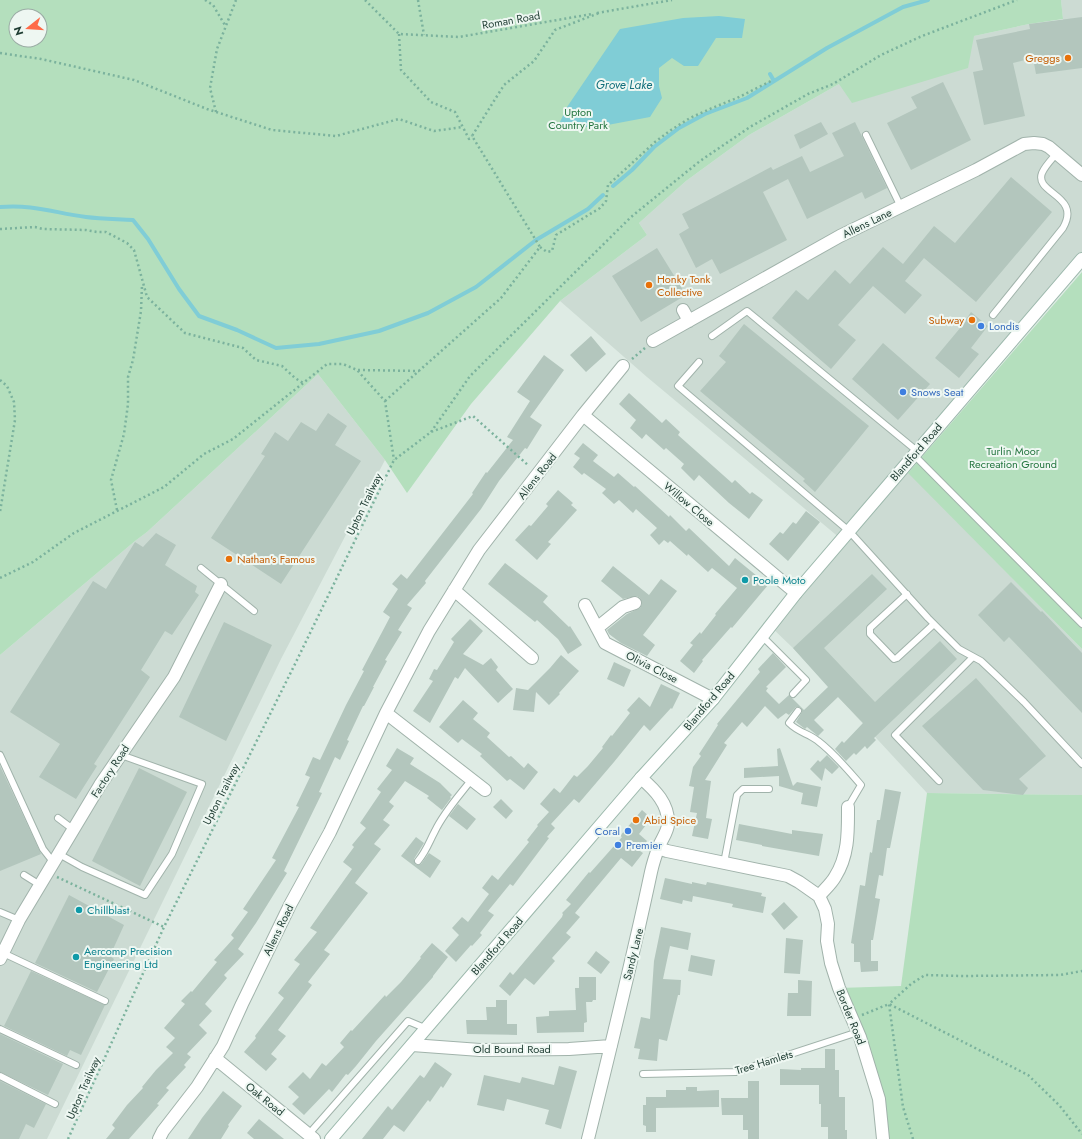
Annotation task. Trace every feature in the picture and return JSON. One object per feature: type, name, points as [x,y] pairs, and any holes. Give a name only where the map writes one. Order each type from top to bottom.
[{"type":"street","name":"Allens Lane","points":[[653,341],[840,236],[976,170],[1024,144],[1043,144],[1052,148],[1082,175]]},
{"type":"street","name":"Blandford Road","points":[[331,1139],[641,778],[713,699],[796,593],[1082,259]]},
{"type":"street","points":[[684,310],[690,321]]},
{"type":"street","name":"Allens Road","points":[[158,1139],[197,1087],[223,1046],[290,905],[330,832],[386,713],[429,631],[479,550],[583,415],[623,366]]},
{"type":"street","name":"Willow Close","points":[[583,415],[796,593]]},
{"type":"street","name":"Factory Road","points":[[1,956],[19,920],[100,785],[174,677],[221,584]]},
{"type":"street","points":[[454,590],[532,658]]},
{"type":"street","points":[[597,628],[623,607],[635,603]]},
{"type":"street","name":"Olivia Close","points":[[585,605],[605,644],[713,699]]},
{"type":"street","points":[[386,713],[485,790]]},
{"type":"street","name":"Sandy Lane","points":[[588,1139],[644,912],[651,870],[658,848],[668,825],[668,816],[660,797],[641,778]]},
{"type":"street","points":[[818,896],[835,878],[842,864],[848,842],[848,807]]},
{"type":"street","name":"Border Road","points":[[658,848],[788,876],[818,896],[825,909],[828,924],[827,941],[831,963],[839,988],[858,1032],[879,1099],[883,1139]]},
{"type":"street","name":"Old Bound Road","points":[[412,1045],[480,1050],[611,1046]]},
{"type":"street","name":"Oak Road","points":[[216,1058],[311,1137]]},
{"type":"lane","points":[[866,135],[901,207]]},
{"type":"lane","points":[[993,315],[1050,245],[1063,228],[1068,218],[1069,214],[1066,206],[1061,199],[1045,187],[1041,180],[1042,174],[1057,153]]},
{"type":"lane","points":[[712,336],[747,311],[915,453],[1082,624]]},
{"type":"lane","points":[[698,362],[678,386],[849,531],[934,624],[959,649],[981,661],[1024,702],[1082,764]]},
{"type":"lane","points":[[201,568],[254,611]]},
{"type":"lane","points":[[907,594],[870,628],[870,634],[894,659],[897,658],[934,624]]},
{"type":"lane","points":[[762,636],[806,680],[793,694]]},
{"type":"lane","points":[[939,782],[895,735],[973,657]]},
{"type":"lane","points":[[798,711],[789,722],[796,730],[817,740],[862,785],[848,807]]},
{"type":"lane","points":[[0,755],[43,849],[53,863],[82,866],[145,895],[172,854],[202,784],[121,755]]},
{"type":"lane","points":[[418,861],[426,852],[435,831],[448,809],[472,779]]},
{"type":"lane","points":[[724,863],[737,795],[743,789],[769,789]]},
{"type":"lane","points":[[58,818],[74,830]]},
{"type":"lane","points":[[24,875],[40,886]]},
{"type":"lane","points":[[0,912],[19,920]]},
{"type":"lane","points":[[1,956],[105,1001]]},
{"type":"lane","points":[[311,1137],[408,1021],[426,1029]]},
{"type":"lane","points":[[0,1029],[76,1065]]},
{"type":"lane","name":"Tree Hamlets","points":[[643,1074],[736,1072],[858,1032]]},
{"type":"lane","points":[[0,1076],[55,1104]]},
{"type":"path","points":[[205,0],[213,5],[226,27]]},
{"type":"path","points":[[216,112],[210,88],[217,49],[236,0]]},
{"type":"path","points":[[365,0],[399,34],[401,70],[431,102],[455,112],[469,139],[504,85],[534,61],[555,30],[599,13]]},
{"type":"path","points":[[418,0],[424,35]]},
{"type":"path","name":"Roman Road","points":[[399,34],[459,37],[672,0]]},
{"type":"path","points":[[431,432],[470,376],[631,217],[700,161],[750,127],[808,94],[833,84],[881,54],[922,36],[1017,0]]},
{"type":"path","points":[[0,53],[41,59],[134,80],[216,112],[272,130],[336,136],[399,118],[434,131],[463,127]]},
{"type":"path","points":[[472,136],[540,247],[547,252],[552,251],[556,235],[600,208],[606,201],[608,185],[655,142],[690,118],[737,98],[773,80]]},
{"type":"path","points":[[0,229],[36,227],[43,229],[106,232],[127,243],[134,250],[142,284],[147,297],[185,333],[243,348],[256,360],[282,366],[303,384]]},
{"type":"path","points":[[385,401],[502,298],[540,247]]},
{"type":"path","points":[[117,510],[110,480],[124,434],[128,404],[128,377],[133,360],[141,311],[142,284]]},
{"type":"path","points":[[623,366],[653,341]]},
{"type":"path","points":[[0,578],[33,562],[74,533],[164,487],[204,454],[233,439],[327,364],[343,364],[358,370],[419,371]]},
{"type":"path","points":[[358,370],[385,401],[394,460],[431,432],[472,416],[539,474]]},
{"type":"path","points":[[0,380],[7,386],[14,402],[14,420],[0,512]]},
{"type":"path","name":"Upton Trailway","points":[[68,1139],[164,927],[296,662],[394,460]]},
{"type":"path","points":[[53,863],[164,927]]},
{"type":"path","points":[[852,1018],[889,1004],[896,996],[925,975],[1060,975],[1082,971]]},
{"type":"path","points":[[889,1004],[1028,1075],[1059,1105],[1082,1134]]},
{"type":"path","points":[[889,1004],[903,1107],[913,1139]]},
{"type":"shaded area","points":[[1061,0],[1082,0],[1082,259],[903,467],[1082,649],[1082,795],[927,793],[793,648],[770,626],[841,539],[647,377],[560,301],[647,235],[639,223],[686,181],[749,135],[839,84],[974,36],[1029,24],[1063,20]]},
{"type":"shaded area","points":[[318,374],[385,460],[281,659],[47,1139],[0,1139],[0,655],[147,532]]},
{"type":"green space","name":"Upton Country Park","points":[[0,0],[1061,0],[1063,19],[1029,24],[974,36],[968,68],[852,103],[839,84],[749,135],[686,181],[639,223],[647,235],[560,301],[471,404],[407,493],[385,460],[318,374],[147,532],[0,655]]},
{"type":"green space","name":"Turlin Moor Recreation Ground","points":[[1082,272],[1082,649],[908,473]]},
{"type":"green space","points":[[927,793],[1082,795],[1082,1139],[883,1139],[879,1099],[839,988],[901,986]]},
{"type":"water","name":"Grove Lake","points":[[719,16],[745,19],[742,38],[716,38],[698,66],[684,66],[672,58],[659,68],[659,86],[662,98],[650,117],[597,127],[579,127],[560,122],[567,107],[620,29],[683,18]]},
{"type":"building","points":[[1082,17],[1082,68],[1036,74],[1033,58],[1013,63],[1025,116],[984,125],[973,72],[983,70],[976,40],[1030,29],[1029,24]]},
{"type":"building","points":[[943,82],[971,140],[911,170],[887,123],[917,108],[911,97]]},
{"type":"building","points":[[821,122],[828,134],[800,149],[794,135]]},
{"type":"building","points":[[855,122],[887,188],[865,199],[862,192],[807,219],[788,179],[763,192],[787,240],[720,274],[712,259],[696,268],[679,234],[689,228],[682,214],[771,167],[773,170],[802,156],[810,172],[844,156],[832,133]]},
{"type":"building","points":[[1011,177],[1052,212],[976,302],[924,258],[905,281],[922,295],[905,314],[873,286],[838,325],[856,340],[831,369],[772,318],[796,290],[808,300],[835,270],[850,284],[883,247],[903,264],[934,226],[955,243]]},
{"type":"building","name":"Honky Tonk Collective","points":[[657,248],[686,295],[641,322],[612,276]]},
{"type":"building","points":[[971,312],[988,326],[971,348],[979,354],[959,378],[935,358],[966,321]]},
{"type":"building","points":[[744,324],[869,426],[815,492],[803,481],[805,479],[700,391],[726,362],[719,356]]},
{"type":"building","points":[[591,336],[606,354],[586,372],[570,355]]},
{"type":"building","points":[[883,343],[930,384],[898,420],[852,379]]},
{"type":"building","points":[[544,355],[564,370],[530,417],[542,425],[527,449],[525,448],[499,481],[481,509],[425,581],[426,583],[407,605],[412,608],[398,630],[402,632],[385,660],[387,661],[363,706],[347,740],[349,741],[340,760],[335,757],[319,792],[322,793],[284,871],[287,873],[238,949],[244,954],[224,975],[227,978],[205,1004],[212,1011],[199,1025],[207,1033],[187,1054],[191,1057],[184,1065],[186,1067],[166,1088],[169,1090],[157,1104],[159,1105],[129,1139],[106,1139],[115,1128],[112,1125],[127,1105],[143,1088],[142,1087],[156,1070],[173,1053],[166,1047],[175,1038],[164,1028],[185,1004],[181,1001],[191,991],[192,992],[217,962],[214,960],[234,938],[231,935],[248,912],[243,909],[276,860],[272,858],[299,807],[296,806],[310,777],[305,775],[313,757],[320,760],[364,671],[362,670],[390,617],[383,612],[398,589],[392,584],[401,574],[407,579],[473,494],[472,493],[486,472],[487,473],[513,440],[507,437],[530,401],[517,392]]},
{"type":"building","points":[[629,393],[662,423],[666,419],[680,432],[678,435],[732,483],[735,480],[750,494],[752,492],[763,500],[749,519],[729,503],[699,475],[694,481],[681,468],[684,464],[666,448],[664,450],[646,434],[642,439],[630,428],[636,420],[619,404]]},
{"type":"building","points":[[328,413],[347,426],[335,445],[361,461],[281,584],[211,538],[265,456],[261,454],[275,432],[288,441],[301,422],[316,431]]},
{"type":"building","points":[[583,443],[598,455],[593,461],[614,477],[618,473],[634,487],[635,486],[669,517],[670,515],[686,531],[689,528],[729,566],[735,558],[768,585],[732,628],[731,627],[702,660],[703,661],[694,673],[680,661],[693,645],[690,643],[700,632],[701,634],[716,615],[715,614],[737,588],[712,568],[708,572],[688,554],[687,556],[670,541],[668,543],[664,540],[659,545],[650,535],[657,528],[636,509],[633,513],[619,500],[614,504],[602,493],[606,489],[584,473],[582,475],[573,467],[580,458],[574,454]]},
{"type":"building","points":[[558,490],[573,503],[571,505],[577,510],[548,542],[551,544],[537,560],[515,540],[529,525],[531,526],[548,506],[546,504]]},
{"type":"building","points":[[806,511],[820,522],[788,561],[769,544],[780,532],[783,534],[793,522],[796,524]]},
{"type":"building","points":[[156,533],[176,545],[165,565],[197,586],[195,592],[199,595],[172,635],[165,631],[141,670],[150,677],[94,764],[97,766],[76,799],[39,777],[60,744],[10,712],[93,581],[106,589],[135,542],[143,547]]},
{"type":"building","points":[[505,563],[548,596],[543,602],[569,627],[570,626],[582,645],[568,654],[558,639],[537,620],[535,622],[488,584]]},
{"type":"building","points":[[613,566],[649,595],[661,579],[677,591],[643,635],[655,645],[647,656],[621,643],[609,634],[607,630],[627,614],[640,608],[642,604],[640,598],[637,596],[623,599],[601,581]]},
{"type":"building","points":[[872,574],[887,589],[824,648],[875,702],[940,641],[957,659],[874,738],[876,740],[867,749],[865,746],[856,755],[854,753],[846,761],[835,749],[842,741],[844,743],[863,723],[838,697],[814,720],[824,730],[818,736],[807,727],[805,729],[796,722],[802,712],[800,707],[796,707],[789,715],[786,713],[778,719],[765,706],[747,727],[742,722],[724,743],[727,745],[705,780],[711,781],[706,818],[712,819],[708,839],[692,836],[697,813],[690,812],[694,787],[689,786],[693,767],[701,756],[699,754],[718,725],[717,724],[760,672],[758,669],[773,653],[786,667],[766,687],[768,688],[766,691],[779,704],[789,695],[804,710],[828,687],[793,648]]},
{"type":"building","points":[[1011,582],[1041,612],[1042,611],[1082,653],[1082,713],[1009,637],[1004,642],[978,615]]},
{"type":"building","points":[[470,619],[483,631],[463,654],[483,665],[491,658],[498,667],[496,670],[513,689],[498,703],[465,668],[458,679],[455,677],[430,723],[413,711],[433,681],[429,679],[434,669],[437,670],[454,642],[451,639]]},
{"type":"building","points":[[224,622],[272,645],[226,741],[179,717]]},
{"type":"building","points":[[561,655],[579,671],[559,693],[560,694],[549,705],[536,692],[534,712],[513,710],[516,688],[528,690]]},
{"type":"building","points":[[614,662],[631,670],[624,687],[607,679]]},
{"type":"building","points":[[976,678],[1046,756],[1019,779],[1028,788],[1023,795],[983,790],[922,726]]},
{"type":"building","points":[[661,684],[680,693],[672,709],[671,708],[650,731],[644,725],[579,803],[574,799],[551,824],[555,828],[547,837],[549,838],[513,886],[510,884],[488,911],[494,915],[480,933],[482,935],[456,962],[445,951],[459,935],[452,928],[462,917],[468,922],[489,894],[482,888],[492,875],[498,880],[529,842],[527,840],[538,826],[537,825],[549,812],[540,804],[554,788],[560,793],[574,775],[577,777],[588,766],[603,748],[602,747],[611,735],[612,736],[630,713],[627,710],[639,697],[650,707]]},
{"type":"building","points":[[463,700],[478,713],[473,719],[490,733],[487,737],[509,757],[511,756],[524,768],[528,763],[538,772],[524,790],[510,779],[507,781],[480,756],[482,754],[462,739],[458,743],[439,727]]},
{"type":"building","points":[[397,748],[414,758],[410,764],[440,783],[452,795],[450,797],[451,798],[442,810],[427,798],[429,796],[405,781],[389,802],[394,806],[383,820],[390,825],[374,844],[381,849],[355,883],[368,893],[324,950],[330,954],[308,982],[312,985],[278,1030],[286,1036],[271,1054],[277,1059],[266,1071],[244,1052],[256,1038],[255,1036],[284,998],[278,993],[300,964],[294,960],[317,932],[310,928],[352,869],[343,862],[354,847],[352,845],[366,828],[360,823],[381,792],[377,789],[392,770],[386,766]]},
{"type":"building","points":[[780,748],[793,786],[797,782],[821,787],[817,807],[801,804],[803,793],[779,786],[779,776],[744,778],[744,768],[778,766],[777,749]]},
{"type":"building","points":[[827,755],[839,767],[832,774],[825,768],[822,781],[810,769],[818,760],[820,762]]},
{"type":"building","points":[[0,766],[41,854],[0,871]]},
{"type":"building","points":[[139,768],[187,792],[140,886],[92,861]]},
{"type":"building","points":[[885,789],[901,792],[890,848],[887,848],[883,876],[879,875],[875,898],[880,899],[873,940],[871,940],[871,961],[878,961],[878,971],[861,972],[860,962],[854,962],[854,944],[851,943],[860,885],[865,886],[870,852],[872,853],[877,820],[880,820]]},
{"type":"building","points":[[501,799],[513,811],[506,819],[493,807]]},
{"type":"building","points":[[458,804],[476,819],[467,830],[449,816]]},
{"type":"building","points":[[642,810],[650,817],[644,823],[646,825],[639,834],[647,841],[640,851],[643,853],[632,867],[621,858],[575,913],[580,917],[566,933],[571,937],[552,958],[555,961],[534,985],[525,978],[510,996],[499,986],[510,972],[513,975],[562,917],[562,913],[571,904],[566,900],[589,872],[590,873],[622,837],[620,836]]},
{"type":"building","points":[[739,824],[792,834],[792,830],[823,834],[819,856],[736,840]]},
{"type":"building","points":[[416,837],[424,843],[414,859],[415,864],[421,864],[429,853],[441,861],[430,878],[401,856]]},
{"type":"building","points":[[665,878],[692,884],[692,882],[706,885],[707,882],[762,893],[761,896],[766,897],[763,913],[732,907],[733,904],[693,896],[692,902],[683,900],[682,904],[660,899]]},
{"type":"building","points":[[69,895],[124,925],[110,956],[114,959],[97,992],[35,963]]},
{"type":"building","points":[[784,902],[798,917],[784,930],[771,914]]},
{"type":"building","points":[[661,927],[691,933],[688,950],[670,946],[663,979],[681,980],[680,995],[678,995],[667,1041],[659,1039],[657,1061],[638,1059],[640,1049],[634,1048],[641,1017],[650,1019],[654,961]]},
{"type":"building","points":[[786,938],[803,940],[800,974],[784,973]]},
{"type":"building","points":[[432,943],[448,957],[433,977],[348,1075],[346,1074],[332,1092],[329,1089],[304,1115],[292,1104],[299,1097],[288,1087],[303,1072],[310,1079],[322,1063],[326,1066],[344,1047],[340,1043],[351,1030],[352,1031],[385,995],[386,997],[401,982]]},
{"type":"building","points":[[596,951],[610,962],[601,974],[587,963]]},
{"type":"building","points":[[691,955],[715,960],[712,976],[688,971]]},
{"type":"building","points":[[31,971],[105,1005],[81,1055],[70,1050],[67,1056],[4,1026]]},
{"type":"building","points":[[579,977],[596,977],[596,1000],[586,1002],[587,1022],[584,1023],[584,1032],[537,1033],[536,1017],[549,1016],[549,1011],[576,1010],[575,988],[579,988]]},
{"type":"building","points":[[798,980],[812,981],[811,1016],[787,1016],[788,993],[798,993]]},
{"type":"building","points":[[496,1000],[507,1000],[507,1024],[517,1024],[517,1035],[467,1034],[466,1020],[487,1020],[486,1007],[496,1007]]},
{"type":"building","points":[[0,1034],[63,1064],[48,1095],[0,1072]]},
{"type":"building","points":[[825,1049],[835,1049],[835,1070],[839,1070],[839,1097],[845,1097],[845,1130],[847,1130],[847,1139],[828,1139],[828,1127],[821,1127],[819,1085],[780,1085],[780,1069],[801,1070],[801,1068],[825,1068]]},
{"type":"building","points":[[435,1062],[452,1074],[443,1088],[441,1086],[430,1102],[428,1100],[404,1132],[394,1125],[383,1139],[362,1139],[388,1106],[392,1110],[420,1075],[424,1078]]},
{"type":"building","points":[[559,1066],[577,1071],[561,1129],[545,1124],[549,1110],[507,1099],[504,1111],[477,1105],[484,1075],[520,1083],[522,1077],[554,1085]]},
{"type":"building","points":[[0,1081],[46,1104],[34,1128],[26,1124],[19,1139],[0,1139]]},
{"type":"building","points":[[748,1081],[759,1081],[759,1139],[748,1139],[748,1130],[743,1130],[743,1115],[722,1115],[721,1098],[748,1098]]},
{"type":"building","points":[[686,1087],[697,1087],[697,1091],[719,1090],[719,1107],[656,1108],[656,1132],[646,1132],[646,1126],[643,1125],[643,1105],[646,1105],[646,1097],[666,1097],[666,1090],[686,1090]]},
{"type":"building","points":[[223,1091],[242,1106],[228,1125],[229,1126],[221,1139],[188,1139],[202,1118]]},
{"type":"building","points":[[259,1119],[284,1139],[254,1139],[247,1133]]},
{"type":"waterway","points":[[613,186],[632,170],[654,147],[679,128],[705,114],[747,98],[827,48],[903,7],[928,0]]},
{"type":"waterway","points":[[770,74],[774,81]]},
{"type":"waterway","points":[[0,207],[12,206],[44,209],[86,217],[133,220],[148,239],[179,289],[199,316],[237,330],[276,348],[319,344],[379,331],[428,313],[476,287],[536,240],[588,209],[603,195]]},
{"type":"place","name":"Greggs","points":[[1068,58]]},
{"type":"place","name":"Honky Tonk Collective","points":[[649,285]]},
{"type":"place","name":"Subway","points":[[972,320]]},
{"type":"place","name":"Londis","points":[[981,326]]},
{"type":"place","name":"Snows Seat","points":[[903,392]]},
{"type":"place","name":"Nathan's Famous","points":[[229,559]]},
{"type":"place","name":"Poole Moto","points":[[745,580]]},
{"type":"place","name":"Abid Spice","points":[[636,820]]},
{"type":"place","name":"Coral","points":[[628,831]]},
{"type":"place","name":"Premier","points":[[618,845]]},
{"type":"place","name":"Chillblast","points":[[79,910]]},
{"type":"place","name":"Aercomp Precision Engineering Ltd","points":[[76,957]]}]
